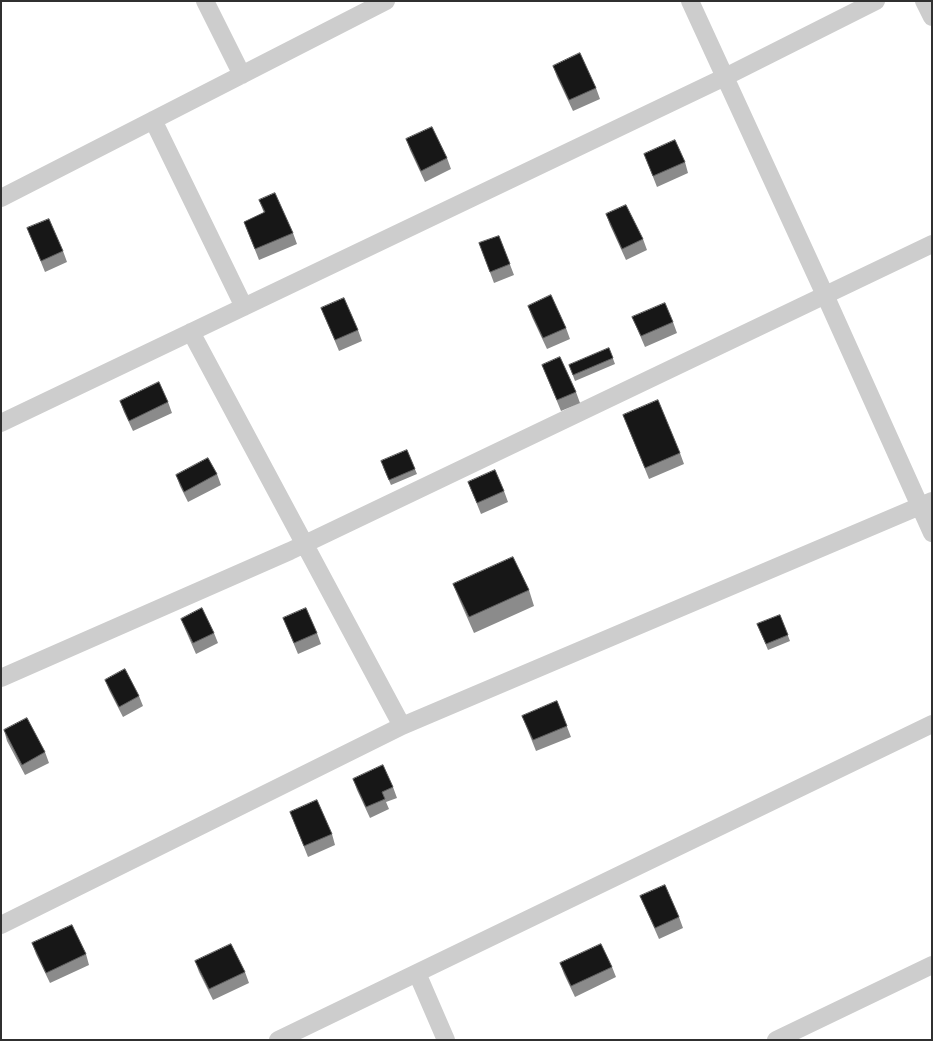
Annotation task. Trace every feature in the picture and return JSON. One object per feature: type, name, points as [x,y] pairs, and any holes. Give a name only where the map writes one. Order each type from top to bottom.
[{"type":"street","points":[[205,1],[242,75]]},
{"type":"street","points":[[1,198],[386,1]]},
{"type":"street","points":[[690,1],[825,295],[926,504],[932,533]]},
{"type":"street","points":[[1,422],[725,77],[876,1]]},
{"type":"street","points":[[924,1],[932,16]]},
{"type":"street","points":[[153,120],[244,307]]},
{"type":"street","points":[[1,678],[305,544],[932,244]]},
{"type":"street","points":[[191,332],[402,726]]},
{"type":"street","points":[[1,925],[402,726],[926,504]]},
{"type":"street","points":[[278,1040],[932,724]]},
{"type":"street","points":[[776,1040],[932,965]]},
{"type":"street","points":[[417,973],[446,1040]]},
{"type":"building","points":[[580,53],[596,88],[569,100],[553,66]]},
{"type":"building","points":[[432,127],[447,158],[421,171],[406,139]]},
{"type":"building","points":[[675,140],[685,162],[653,176],[644,154]]},
{"type":"building","points":[[275,193],[293,233],[255,249],[244,222],[265,212],[259,200]]},
{"type":"building","points":[[626,205],[643,239],[622,249],[606,214]]},
{"type":"building","points":[[49,219],[63,251],[41,261],[27,228]]},
{"type":"building","points":[[499,236],[510,264],[490,272],[479,243]]},
{"type":"building","points":[[551,295],[566,328],[543,338],[528,306]]},
{"type":"building","points":[[344,298],[358,330],[335,340],[321,308]]},
{"type":"building","points":[[665,303],[673,322],[641,336],[632,317]]},
{"type":"building","points":[[609,348],[613,358],[573,375],[569,365]]},
{"type":"building","points":[[560,357],[576,392],[557,400],[542,365]]},
{"type":"building","points":[[159,382],[168,402],[129,421],[120,401]]},
{"type":"building","points":[[658,400],[680,453],[645,468],[623,415]]},
{"type":"building","points":[[407,450],[415,469],[389,480],[381,461]]},
{"type":"building","points":[[208,458],[217,474],[184,492],[176,475]]},
{"type":"building","points":[[495,470],[504,491],[477,503],[468,482]]},
{"type":"building","points":[[513,557],[529,590],[469,617],[453,584]]},
{"type":"building","points":[[202,608],[214,633],[193,643],[181,619]]},
{"type":"building","points":[[306,608],[317,633],[294,643],[283,618]]},
{"type":"building","points":[[780,615],[788,635],[766,644],[757,624]]},
{"type":"building","points":[[125,669],[139,696],[119,707],[105,680]]},
{"type":"building","points":[[557,701],[567,726],[533,740],[522,716]]},
{"type":"building","points":[[27,718],[45,752],[22,765],[4,730]]},
{"type":"building","points":[[383,765],[393,787],[382,792],[385,799],[366,807],[353,779]]},
{"type":"building","points":[[317,800],[332,834],[304,846],[290,812]]},
{"type":"building","points":[[665,885],[679,917],[655,928],[640,896]]},
{"type":"building","points":[[72,925],[86,954],[46,973],[32,943]]},
{"type":"building","points":[[231,944],[245,972],[209,989],[195,961]]},
{"type":"building","points":[[601,944],[612,967],[571,986],[560,963]]}]
